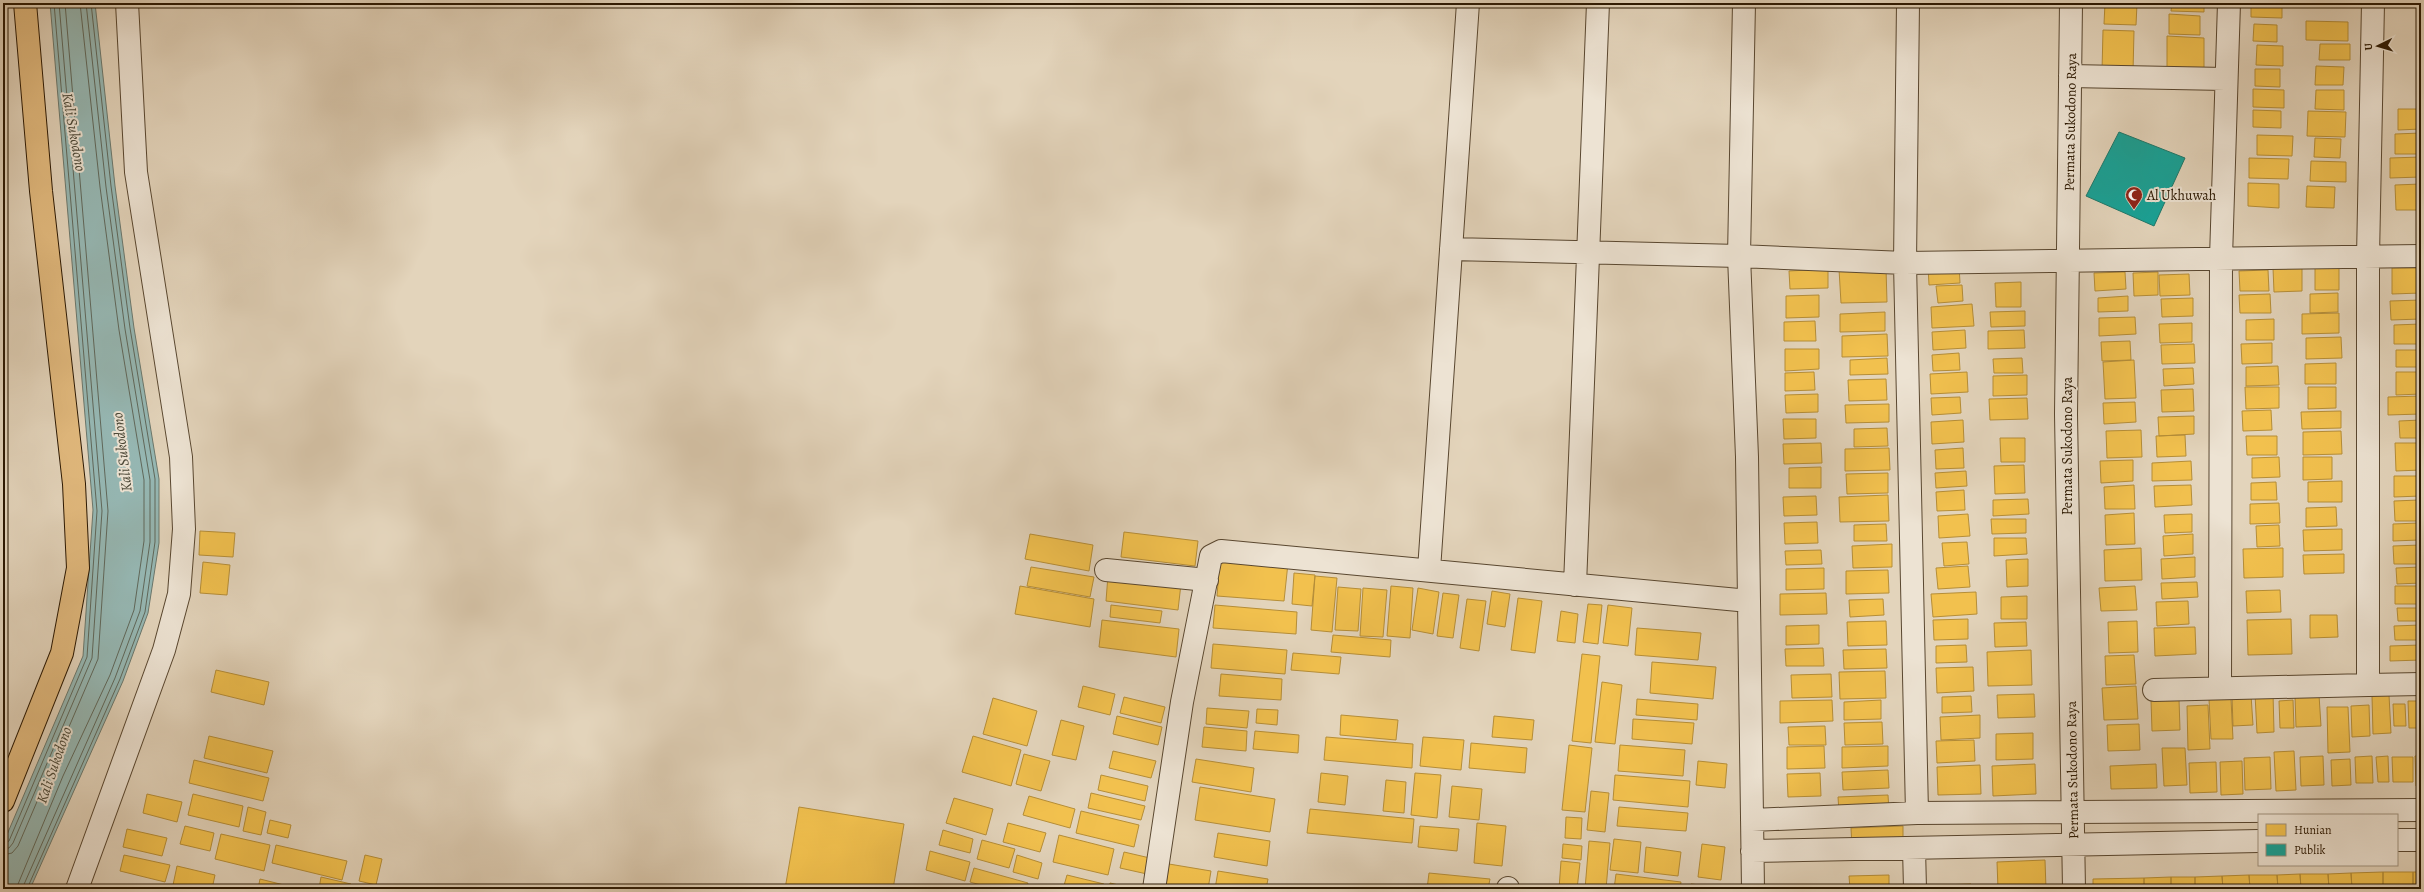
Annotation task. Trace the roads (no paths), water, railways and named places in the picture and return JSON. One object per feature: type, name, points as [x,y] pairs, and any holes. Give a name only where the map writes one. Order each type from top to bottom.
[{"type":"main road","points":[[3,801],[62,653],[78,568],[74,484],[41,191],[25,3]]},
{"type":"street","points":[[77,889],[164,650],[179,594],[184,529],[181,457],[136,172],[127,3]]},
{"type":"street","points":[[1429,570],[1468,3]]},
{"type":"street","points":[[1574,585],[1598,3]]},
{"type":"street","points":[[1744,3],[1739,256],[1747,457],[1753,889]]},
{"type":"street","points":[[1908,3],[1905,263],[1916,814]]},
{"type":"street","name":"Permata Sukodono Raya","points":[[2071,3],[2066,414],[2074,812],[2074,889]]},
{"type":"street","points":[[2220,687],[2221,258],[2225,79],[2229,3]]},
{"type":"street","points":[[2368,685],[2368,257],[2373,3]]},
{"type":"street","points":[[2070,76],[2225,79]]},
{"type":"street","points":[[1451,249],[1739,256],[1905,263],[2421,256]]},
{"type":"street","points":[[1154,889],[1182,702],[1211,556],[1221,551],[1749,601]]},
{"type":"street","points":[[1106,570],[1207,580]]},
{"type":"street","points":[[2154,690],[2220,687],[2421,684]]},
{"type":"street","points":[[1752,820],[1916,814],[2421,810]]},
{"type":"street","points":[[2398,840],[2421,840]]},
{"type":"street","points":[[1752,851],[2074,843],[2258,841]]},
{"type":"street","points":[[1914,848],[1915,889]]},
{"type":"water","name":"Kali Sukodono","points":[[50,3],[95,3],[115,186],[134,328],[159,479],[159,543],[148,613],[123,681],[30,889],[3,889],[3,844],[83,656],[93,510]]},
{"type":"place","name":"Al Ukhuwah","points":[[2134,210]]}]
